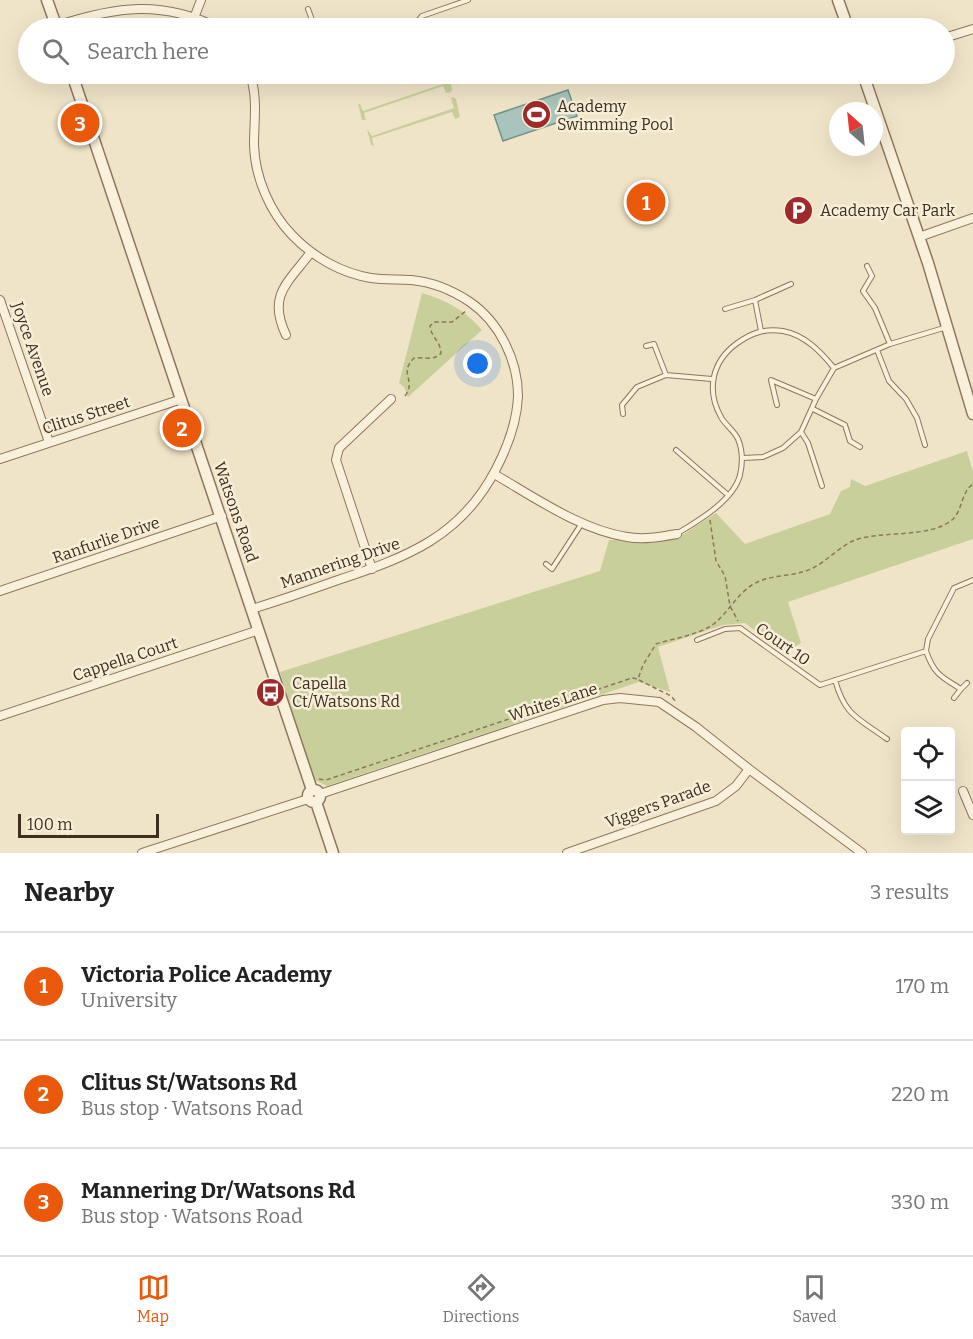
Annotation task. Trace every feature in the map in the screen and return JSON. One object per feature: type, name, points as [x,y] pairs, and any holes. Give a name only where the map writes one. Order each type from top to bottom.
[{"type":"street","points":[[47,0],[54,18]]},
{"type":"street","points":[[196,14],[201,0]]},
{"type":"street","points":[[838,0],[844,18]]},
{"type":"street","points":[[84,18],[130,3],[166,4],[203,18]]},
{"type":"street","points":[[955,35],[973,29]]},
{"type":"street","name":"Watsons Road","points":[[75,84],[333,853]]},
{"type":"street","name":"Mannering Drive","points":[[252,84],[256,103],[254,149],[264,190],[284,225],[311,252],[340,269],[382,280],[413,280],[442,286],[471,303],[494,326],[508,350],[513,362],[518,393],[509,441],[494,474],[468,510],[435,540],[405,556],[372,569],[252,609]]},
{"type":"street","points":[[866,84],[919,237],[973,414]]},
{"type":"street","points":[[919,237],[973,218]]},
{"type":"street","points":[[286,335],[278,315],[278,298],[311,252]]},
{"type":"street","name":"Joyce Avenue","points":[[0,300],[49,442]]},
{"type":"street","name":"Clitus Street","points":[[0,459],[182,399]]},
{"type":"street","points":[[372,569],[336,460],[339,448],[391,399]]},
{"type":"street","points":[[494,474],[600,531],[628,538],[677,534]]},
{"type":"street","name":"Ranfurlie Drive","points":[[0,591],[222,516]]},
{"type":"street","name":"Cappella Court","points":[[0,716],[259,630]]},
{"type":"street","name":"Whites Lane","points":[[142,853],[313,793],[603,700],[620,698],[659,702],[696,727],[862,853]]},
{"type":"street","name":"Viggers Parade","points":[[567,853],[716,801],[736,786],[749,769]]},
{"type":"street","points":[[963,791],[973,815]]},
{"type":"lane","points":[[420,18],[468,0]]},
{"type":"lane","points":[[308,9],[311,18]]},
{"type":"lane","points":[[867,266],[872,276],[863,291],[875,308],[890,344]]},
{"type":"lane","points":[[725,309],[755,300],[791,284]]},
{"type":"lane","points":[[755,300],[761,330]]},
{"type":"lane","points":[[743,458],[763,457],[783,448],[801,432],[834,368],[890,344],[948,327]]},
{"type":"lane","points":[[677,534],[709,513],[728,495],[739,478],[743,458],[737,437],[722,418],[714,400],[712,379],[717,365],[727,351],[761,330],[784,332],[803,339],[822,353],[834,368]]},
{"type":"lane","points":[[646,346],[654,344],[666,375]]},
{"type":"lane","points":[[877,350],[889,381],[906,399],[917,418],[926,445]]},
{"type":"lane","points":[[623,414],[622,405],[636,387],[666,375],[712,379]]},
{"type":"lane","points":[[777,405],[771,380],[816,399]]},
{"type":"lane","points":[[813,409],[845,425],[850,441],[860,447]]},
{"type":"lane","points":[[801,432],[808,443],[822,486]]},
{"type":"lane","points":[[676,450],[728,495]]},
{"type":"lane","points":[[546,564],[552,569],[582,522]]},
{"type":"lane","points":[[961,689],[931,667],[926,651],[928,639],[954,588],[973,580]]},
{"type":"lane","name":"Court 10","points":[[698,640],[725,629],[740,628],[820,685],[835,680]]},
{"type":"lane","points":[[887,739],[847,710],[835,680],[926,651]]},
{"type":"lane","points":[[954,698],[967,682]]},
{"type":"path","points":[[405,396],[410,390],[410,381],[406,371],[414,358],[433,358],[438,357],[441,353],[441,346],[431,333],[430,326],[434,322],[452,322],[466,311]]},
{"type":"path","points":[[313,793],[319,778],[326,780],[632,678],[638,679],[643,665],[656,644],[709,627],[748,588],[762,579],[796,575],[812,568],[853,541],[884,534],[919,532],[937,528],[953,519],[968,488],[973,484]]},
{"type":"path","points":[[709,513],[716,561],[725,576],[730,606],[740,628]]},
{"type":"green space","points":[[443,84],[451,84],[451,92],[446,93],[443,86],[364,113],[366,120],[362,120],[358,104],[363,111]]},
{"type":"green space","points":[[451,98],[456,99],[460,117],[455,119],[452,112],[372,138],[374,146],[371,145],[367,129],[372,136],[454,108]]},
{"type":"green space","points":[[422,293],[455,307],[482,330],[408,397],[404,387],[399,383]]},
{"type":"green space","points":[[967,451],[973,472],[973,539],[788,602],[801,643],[784,653],[745,623],[723,625],[658,647],[670,692],[639,682],[327,786],[313,779],[280,672],[600,571],[609,540],[659,540],[684,534],[716,513],[745,544],[830,514],[841,491],[850,487],[851,479],[865,486]]},
{"type":"water","name":"Academy Swimming Pool","points":[[568,90],[577,116],[503,141],[494,115]]},
{"type":"place","name":"Academy Swimming Pool","points":[[536,115]]},
{"type":"place","name":"Mannering Dr/Watsons Rd","points":[[80,123]]},
{"type":"place","name":"Victoria Police Academy","points":[[646,202]]},
{"type":"place","name":"Academy Car Park","points":[[799,210]]},
{"type":"place","name":"Clitus St/Watsons Rd","points":[[182,428]]},
{"type":"place","name":"Capella Ct/Watsons Rd","points":[[271,692]]}]
